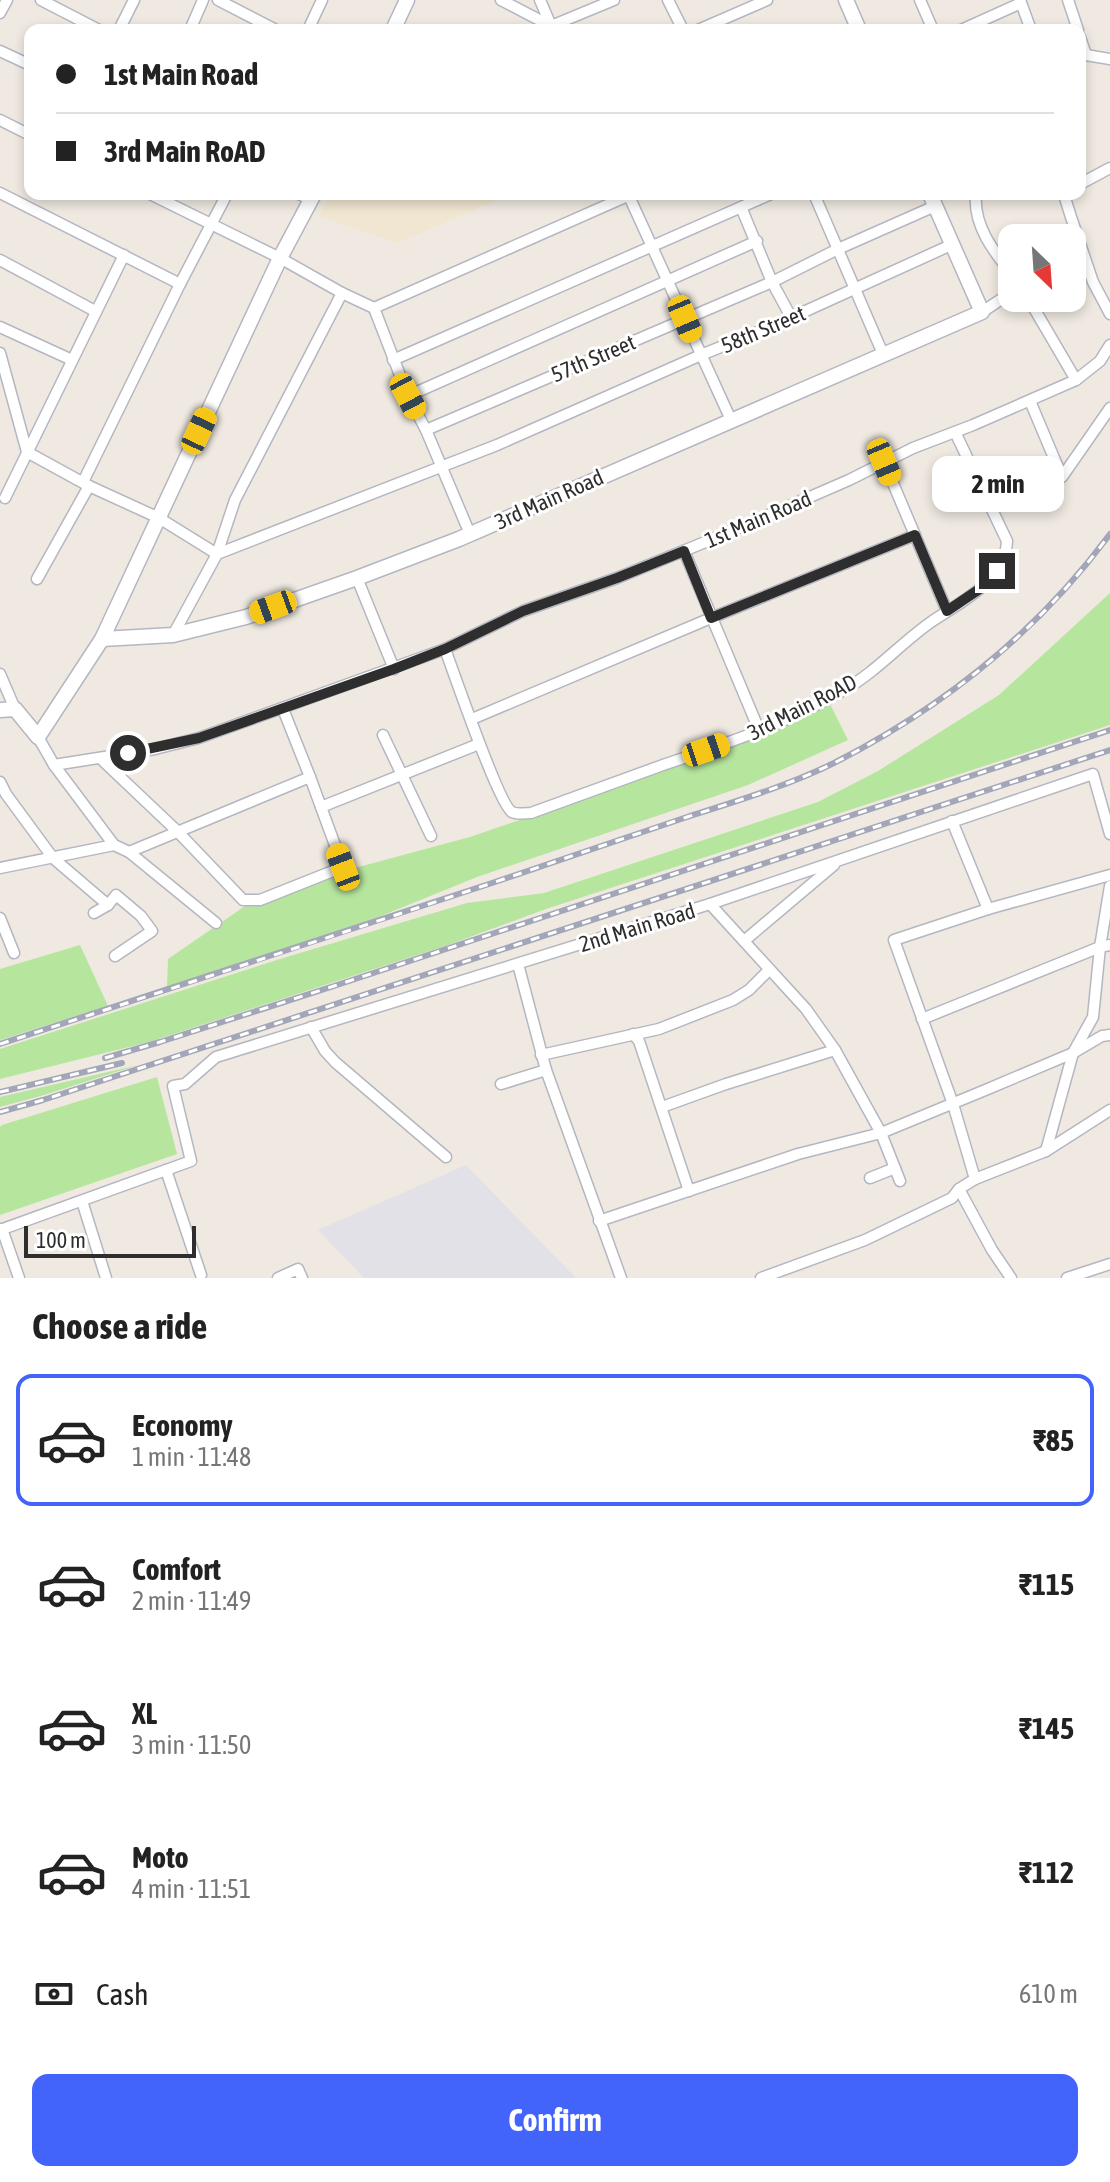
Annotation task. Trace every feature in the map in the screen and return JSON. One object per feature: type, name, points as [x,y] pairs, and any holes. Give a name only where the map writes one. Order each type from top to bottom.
[{"type":"street","points":[[0,13],[7,0]]},
{"type":"street","points":[[41,0],[87,24]]},
{"type":"street","points":[[122,24],[134,0]]},
{"type":"street","points":[[193,24],[203,0]]},
{"type":"street","points":[[218,0],[264,24]]},
{"type":"street","points":[[311,24],[322,0]]},
{"type":"street","points":[[396,24],[407,0]]},
{"type":"street","points":[[501,0],[545,24]]},
{"type":"street","points":[[540,0],[550,24]]},
{"type":"street","points":[[561,24],[614,0]]},
{"type":"street","points":[[668,0],[680,24]]},
{"type":"street","points":[[712,24],[767,0]]},
{"type":"street","points":[[846,0],[853,24]]},
{"type":"street","points":[[921,0],[931,24]]},
{"type":"street","points":[[1068,0],[1076,24]]},
{"type":"street","points":[[974,24],[1020,2],[1029,24]]},
{"type":"street","points":[[0,51],[24,62]]},
{"type":"street","points":[[1086,56],[1110,59]]},
{"type":"street","points":[[0,120],[24,132]]},
{"type":"street","points":[[1086,182],[1108,173]]},
{"type":"street","points":[[0,193],[180,284]]},
{"type":"street","points":[[162,200],[374,308],[408,396],[426,430],[470,534]]},
{"type":"street","points":[[37,579],[224,200]]},
{"type":"street","points":[[38,737],[102,639],[306,200]]},
{"type":"street","points":[[374,308],[616,200]]},
{"type":"street","points":[[632,200],[731,420]]},
{"type":"street","points":[[393,360],[757,200]]},
{"type":"street","points":[[817,200],[883,354]]},
{"type":"street","points":[[932,200],[982,312],[998,301]]},
{"type":"street","name":"57th Street","points":[[426,430],[772,282],[932,200]]},
{"type":"street","points":[[976,200],[978,222],[998,257]]},
{"type":"street","points":[[1066,200],[1093,282],[1110,314]]},
{"type":"street","points":[[741,207],[772,282],[791,317]]},
{"type":"street","points":[[408,396],[757,241]]},
{"type":"street","name":"58th Street","points":[[217,554],[535,429],[951,245]]},
{"type":"street","points":[[5,498],[124,255]]},
{"type":"street","points":[[0,260],[95,311]]},
{"type":"street","points":[[173,635],[217,554],[235,500],[342,293]]},
{"type":"street","name":"3rd Main Road","points":[[102,639],[173,635],[246,617],[357,578],[470,534],[982,312]]},
{"type":"street","points":[[1036,312],[1076,380]]},
{"type":"street","points":[[0,327],[72,360]]},
{"type":"street","name":"1st Main Road","points":[[54,765],[155,749],[199,738],[445,649],[523,611],[684,551],[1076,380],[1100,361],[1110,345]]},
{"type":"street","points":[[0,353],[27,452],[159,518],[217,554]]},
{"type":"street","points":[[1030,401],[1062,477],[1110,408]]},
{"type":"street","name":"3rd Main RoAD","points":[[445,649],[479,744],[509,810],[515,814],[531,813],[759,730],[846,690],[984,586],[997,571],[1006,553],[1007,541],[955,432]]},
{"type":"street","points":[[884,462],[947,611]]},
{"type":"street","points":[[472,719],[915,535]]},
{"type":"street","points":[[684,551],[759,730]]},
{"type":"street","points":[[357,578],[394,669]]},
{"type":"street","points":[[0,674],[7,710],[38,737],[54,765],[114,845],[129,852],[216,923]]},
{"type":"street","points":[[100,758],[177,831],[236,895],[243,900],[260,900],[343,867],[283,709]]},
{"type":"street","points":[[383,735],[431,836]]},
{"type":"street","points":[[321,807],[479,744]]},
{"type":"street","name":"2nd Main Road","points":[[166,1170],[191,1161],[173,1086],[185,1084],[216,1057],[710,904],[1093,774],[1110,834]]},
{"type":"street","points":[[129,852],[310,777]]},
{"type":"street","points":[[0,782],[3,796],[53,858],[108,905]]},
{"type":"street","points":[[952,821],[988,909]]},
{"type":"street","points":[[0,868],[114,845]]},
{"type":"street","points":[[744,941],[841,860]]},
{"type":"street","points":[[975,1179],[953,1104],[894,940],[988,909],[1110,875]]},
{"type":"street","points":[[1046,1151],[1073,1053],[1093,1017],[1105,946],[1110,886]]},
{"type":"street","points":[[94,913],[108,905],[116,895],[141,916],[152,931],[115,956]]},
{"type":"street","points":[[710,904],[806,1009],[835,1050],[881,1133],[900,1181]]},
{"type":"street","points":[[0,918],[14,953]]},
{"type":"street","points":[[922,1019],[1105,946]]},
{"type":"street","points":[[518,964],[541,1055],[621,1278]]},
{"type":"street","points":[[541,1055],[659,1029],[733,1000],[749,990],[769,970]]},
{"type":"street","points":[[311,1027],[335,1062],[446,1157]]},
{"type":"street","points":[[633,1034],[639,1041],[689,1191]]},
{"type":"street","points":[[599,1221],[798,1154],[881,1133],[1110,1035]]},
{"type":"street","points":[[662,1107],[835,1050]]},
{"type":"street","points":[[501,1084],[546,1070]]},
{"type":"street","points":[[761,1278],[865,1240],[952,1198],[959,1189],[975,1179],[1046,1151],[1110,1110]]},
{"type":"street","points":[[870,1178],[895,1168]]},
{"type":"street","points":[[19,1278],[1,1230],[166,1170],[201,1275]]},
{"type":"street","points":[[959,1189],[1011,1278]]},
{"type":"street","points":[[82,1201],[106,1278]]},
{"type":"street","points":[[1067,1278],[1086,1276],[1110,1264]]},
{"type":"street","points":[[278,1278],[298,1269],[302,1278]]},
{"type":"shaded area","points":[[328,200],[498,200],[397,243],[319,216]]},
{"type":"shaded area","points":[[466,1165],[576,1278],[364,1278],[318,1230]]},
{"type":"green space","points":[[1110,593],[1110,725],[149,1042],[0,1079],[0,1049],[467,903],[544,893],[818,802],[878,771],[999,695]]},
{"type":"green space","points":[[829,702],[848,740],[748,785],[477,877],[376,918],[167,987],[168,959],[248,904],[340,872],[470,837],[738,745]]},
{"type":"green space","points":[[80,945],[108,1006],[0,1040],[0,969]]},
{"type":"green space","points":[[138,1065],[44,1095],[0,1107],[0,1097]]},
{"type":"green space","points":[[157,1077],[177,1154],[0,1215],[2,1125]]},
{"type":"railway","points":[[0,1044],[762,793],[834,763],[913,718],[986,665],[1051,604],[1110,534]]},
{"type":"railway","points":[[105,1058],[334,986],[1110,730]]},
{"type":"railway","points":[[0,1112],[1110,750]]},
{"type":"railway","points":[[0,1092],[122,1063]]},
{"type":"route","points":[[128,753],[199,738],[394,669],[445,649],[523,611],[684,551],[711,618],[915,535],[947,611],[984,586],[997,571]]}]
